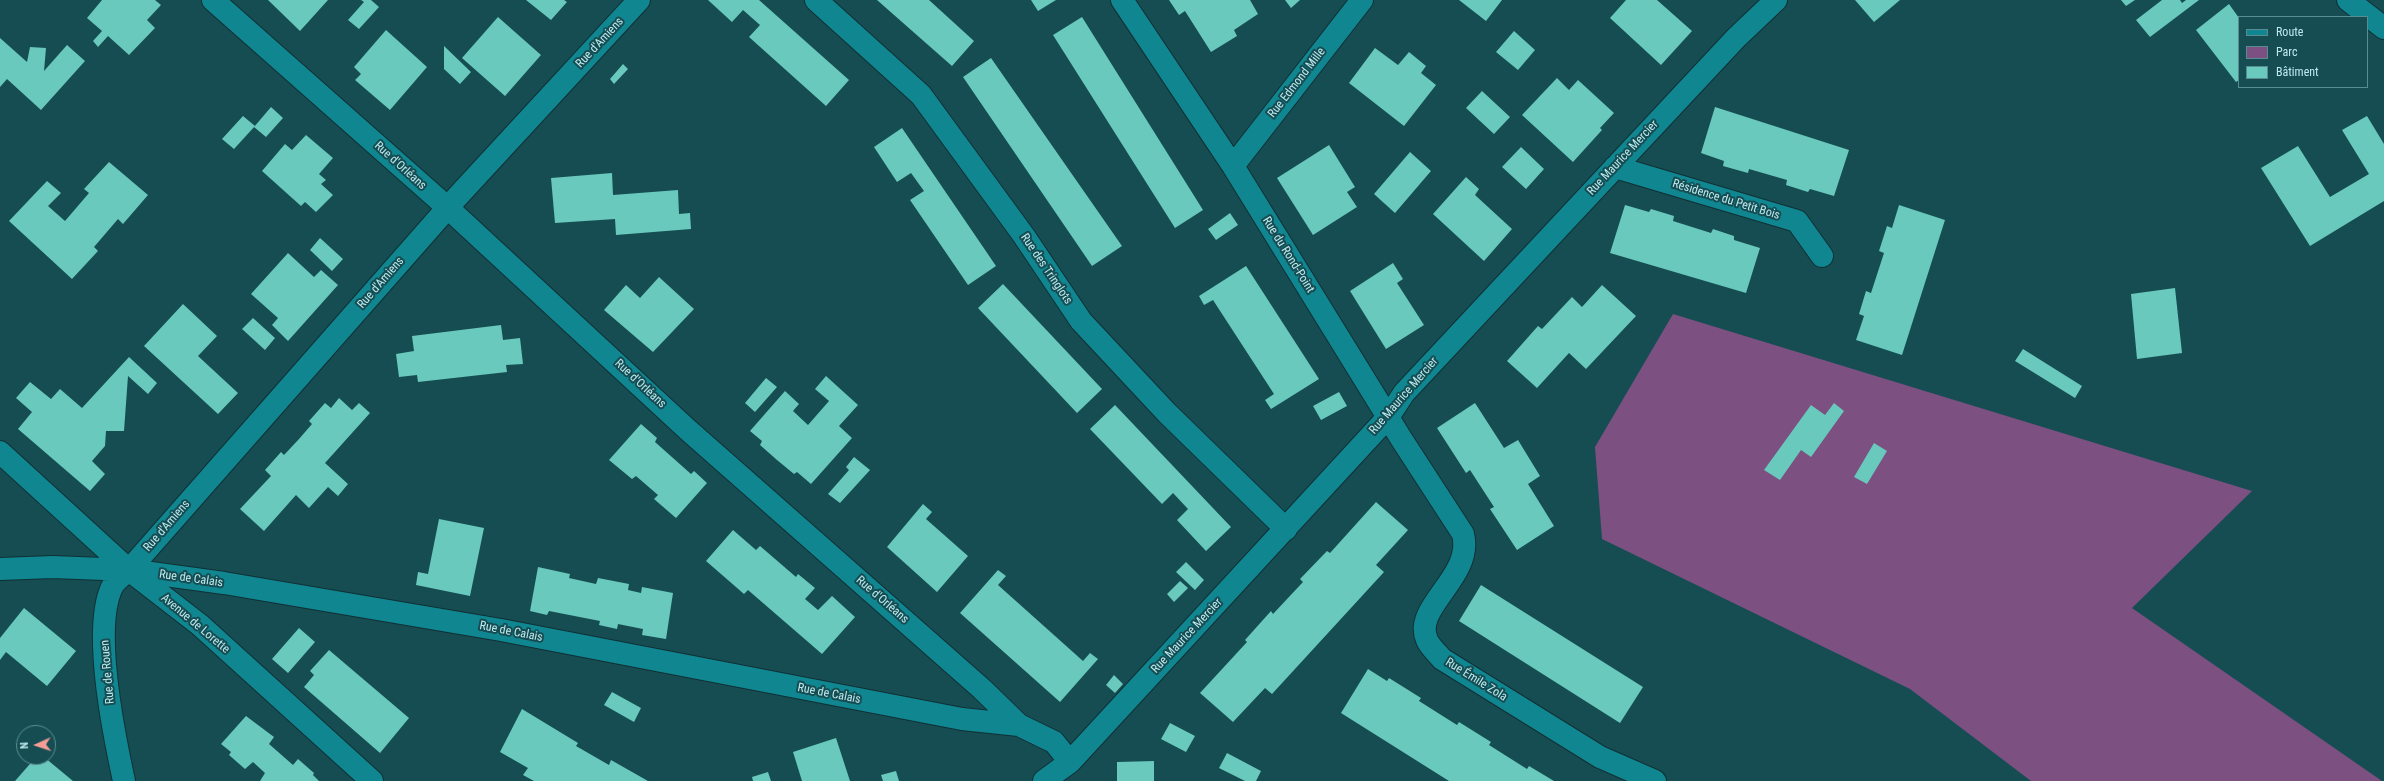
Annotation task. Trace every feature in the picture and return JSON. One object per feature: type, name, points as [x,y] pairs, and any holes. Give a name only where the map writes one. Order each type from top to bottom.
[{"type":"street","name":"Rue d'Orléans","points":[[213,0],[448,208],[688,430],[977,684],[1019,725],[1054,742],[1070,772]]},
{"type":"street","name":"Rue d'Amiens","points":[[129,570],[448,208],[639,0]]},
{"type":"street","name":"Rue des Tringlots","points":[[816,0],[921,95],[1024,236],[1081,321],[1167,413],[1286,529]]},
{"type":"street","name":"Rue du Rond-Point","points":[[1122,0],[1232,166],[1389,416],[1402,440],[1450,513]]},
{"type":"street","name":"Rue Edmond Mille","points":[[1232,166],[1362,0]]},
{"type":"street","name":"Rue Maurice Mercier","points":[[1044,781],[1070,772],[1286,529],[1389,416],[1404,393],[1736,38],[1776,0]]},
{"type":"street","points":[[2348,0],[2384,28]]},
{"type":"street","name":"Résidence du Petit Bois","points":[[1615,167],[1797,222],[1822,256]]},
{"type":"street","name":"Avenue de Lorette","points":[[0,452],[129,570],[200,625],[372,781]]},
{"type":"street","name":"Rue Émile Zola","points":[[1450,513],[1463,534],[1466,546],[1455,575],[1431,608],[1426,623],[1426,638],[1432,648],[1442,659],[1600,757],[1655,781]]},
{"type":"street","name":"Rue de Calais","points":[[0,569],[53,567],[129,570],[224,583],[473,625],[962,719],[1019,725]]},
{"type":"street","name":"Rue de Rouen","points":[[124,781],[111,718],[105,659],[104,620],[112,586],[129,570]]},
{"type":"green space","points":[[1673,314],[2252,491],[2132,608],[2382,781],[2031,781],[1910,689],[1602,539],[1595,447]]},
{"type":"building","points":[[102,0],[155,0],[161,5],[147,20],[155,28],[129,55],[108,36],[98,47],[93,41],[102,31],[87,18]]},
{"type":"building","points":[[268,0],[328,0],[300,31]]},
{"type":"building","points":[[361,0],[371,0],[379,7],[359,29],[348,20],[364,2]]},
{"type":"building","points":[[526,0],[564,0],[567,2],[551,20]]},
{"type":"building","points":[[708,0],[759,0],[849,80],[826,106],[749,37],[760,25],[743,10],[732,22]]},
{"type":"building","points":[[877,0],[929,0],[974,41],[952,66]]},
{"type":"building","points":[[1031,0],[1056,0],[1038,11]]},
{"type":"building","points":[[1169,0],[1250,0],[1258,14],[1234,30],[1237,36],[1211,52],[1185,11],[1179,15]]},
{"type":"building","points":[[1285,0],[1300,0],[1291,8]]},
{"type":"building","points":[[1459,0],[1502,0],[1486,21]]},
{"type":"building","points":[[1626,0],[1657,0],[1692,31],[1661,65],[1610,18]]},
{"type":"building","points":[[1855,0],[1900,0],[1874,22]]},
{"type":"building","points":[[2121,0],[2135,0],[2126,6]]},
{"type":"building","points":[[2162,0],[2180,0],[2182,3],[2186,0],[2199,0],[2150,37],[2136,20]]},
{"type":"building","points":[[2229,4],[2238,17],[2238,81],[2236,82],[2196,30]]},
{"type":"building","points":[[498,17],[541,55],[505,96],[462,58]]},
{"type":"building","points":[[1082,17],[1203,210],[1175,228],[1053,35]]},
{"type":"building","points":[[386,30],[427,67],[390,110],[355,80],[361,74],[354,67]]},
{"type":"building","points":[[1514,31],[1535,50],[1518,70],[1496,52]]},
{"type":"building","points":[[0,38],[27,62],[30,47],[46,48],[44,71],[67,45],[85,61],[41,110],[7,79],[0,87]]},
{"type":"building","points":[[444,46],[471,72],[460,84],[444,69]]},
{"type":"building","points":[[1375,48],[1398,65],[1409,52],[1426,66],[1421,73],[1436,85],[1404,126],[1349,83]]},
{"type":"building","points":[[991,58],[1122,246],[1092,266],[963,77]]},
{"type":"building","points":[[623,64],[628,69],[614,84],[610,79]]},
{"type":"building","points":[[1557,78],[1569,90],[1578,80],[1614,113],[1600,128],[1602,130],[1573,162],[1522,115]]},
{"type":"building","points":[[1482,91],[1510,117],[1494,134],[1466,108]]},
{"type":"building","points":[[271,107],[283,118],[266,137],[254,127]]},
{"type":"building","points":[[1715,107],[1849,150],[1834,196],[1810,189],[1808,192],[1786,185],[1787,180],[1749,169],[1748,173],[1723,166],[1724,161],[1701,153]]},
{"type":"building","points":[[243,116],[255,126],[234,149],[222,139]]},
{"type":"building","points":[[2367,116],[2384,144],[2384,201],[2310,246],[2261,168],[2298,146],[2330,197],[2369,174],[2342,130]]},
{"type":"building","points":[[902,128],[996,266],[968,285],[910,200],[924,191],[911,173],[897,182],[874,147]]},
{"type":"building","points":[[306,135],[333,158],[319,174],[326,180],[321,184],[333,195],[316,212],[305,202],[301,206],[262,171],[285,144],[292,150]]},
{"type":"building","points":[[1329,145],[1355,187],[1347,192],[1357,207],[1313,235],[1277,178]]},
{"type":"building","points":[[1521,147],[1544,169],[1526,189],[1502,167]]},
{"type":"building","points":[[1410,152],[1431,171],[1395,213],[1374,194]]},
{"type":"building","points":[[109,162],[148,195],[123,224],[118,219],[94,247],[98,251],[72,279],[9,221],[47,181],[61,193],[48,206],[65,221],[89,193],[84,189]]},
{"type":"building","points":[[612,173],[613,195],[678,190],[679,214],[690,213],[691,229],[616,235],[615,219],[555,223],[551,178]]},
{"type":"building","points":[[1466,177],[1479,189],[1475,195],[1512,229],[1484,261],[1433,214]]},
{"type":"building","points":[[1625,205],[1649,212],[1651,209],[1674,216],[1673,221],[1711,233],[1713,229],[1734,236],[1734,240],[1760,248],[1746,293],[1610,253]]},
{"type":"building","points":[[1899,205],[1945,220],[1902,355],[1856,340],[1864,316],[1859,314],[1866,291],[1871,293],[1884,253],[1879,251],[1887,226],[1892,228]]},
{"type":"building","points":[[1230,213],[1238,225],[1216,240],[1208,229]]},
{"type":"building","points":[[320,238],[343,259],[332,271],[310,250]]},
{"type":"building","points":[[288,253],[314,277],[321,270],[338,285],[288,341],[272,325],[278,318],[251,294]]},
{"type":"building","points":[[1393,263],[1403,279],[1397,283],[1424,325],[1386,349],[1350,291]]},
{"type":"building","points":[[1246,266],[1319,379],[1271,409],[1265,400],[1274,394],[1213,300],[1204,305],[1199,296]]},
{"type":"building","points":[[659,277],[694,309],[653,352],[604,310],[626,285],[640,298]]},
{"type":"building","points":[[1003,284],[1102,389],[1077,413],[978,308]]},
{"type":"building","points":[[1602,285],[1636,316],[1586,369],[1569,353],[1537,388],[1507,361],[1538,326],[1542,329],[1572,297],[1582,307]]},
{"type":"building","points":[[2175,288],[2182,353],[2137,359],[2131,294]]},
{"type":"building","points":[[183,304],[217,336],[198,356],[238,393],[218,414],[144,346]]},
{"type":"building","points":[[253,318],[275,338],[265,350],[242,329]]},
{"type":"building","points":[[501,325],[503,340],[520,338],[523,364],[506,365],[507,372],[418,382],[417,375],[399,377],[396,354],[414,351],[412,336]]},
{"type":"building","points":[[2023,349],[2082,386],[2075,398],[2015,361]]},
{"type":"building","points":[[129,357],[157,383],[148,394],[128,376],[124,431],[106,431],[105,446],[92,461],[105,474],[90,491],[18,429],[32,412],[16,398],[30,382],[51,399],[60,389],[82,408]]},
{"type":"building","points":[[826,376],[858,405],[839,426],[852,438],[811,484],[797,472],[794,474],[777,460],[760,445],[762,441],[750,431],[785,391],[799,404],[793,411],[808,425],[829,401],[815,389]]},
{"type":"building","points":[[766,378],[777,387],[755,412],[745,403]]},
{"type":"building","points":[[1339,392],[1347,406],[1321,420],[1313,406]]},
{"type":"building","points":[[339,398],[352,410],[359,403],[370,413],[325,463],[348,484],[338,496],[328,487],[309,508],[296,495],[264,531],[240,509],[271,476],[265,470],[281,452],[284,455],[299,439],[312,424],[309,421],[325,403],[331,408]]},
{"type":"building","points":[[1475,403],[1504,448],[1518,440],[1540,476],[1528,484],[1554,526],[1517,550],[1490,509],[1494,507],[1470,470],[1466,473],[1437,428]]},
{"type":"building","points":[[1834,403],[1844,411],[1811,457],[1801,450],[1780,480],[1764,470],[1811,405],[1825,415]]},
{"type":"building","points":[[1115,405],[1231,527],[1206,551],[1177,520],[1188,509],[1173,493],[1162,504],[1090,429]]},
{"type":"building","points":[[641,424],[657,438],[655,442],[691,474],[694,471],[707,483],[676,518],[654,499],[658,495],[636,476],[632,479],[609,460]]},
{"type":"building","points":[[1874,443],[1887,451],[1867,484],[1854,477]]},
{"type":"building","points":[[854,457],[870,470],[840,503],[828,494],[849,470],[846,467]]},
{"type":"building","points":[[1376,502],[1408,530],[1376,565],[1384,572],[1272,694],[1265,688],[1233,722],[1200,693],[1247,642],[1245,640],[1271,611],[1273,614],[1303,582],[1300,579],[1327,551],[1330,553]]},
{"type":"building","points":[[923,504],[932,512],[926,519],[968,556],[937,592],[887,547]]},
{"type":"building","points":[[439,519],[484,528],[470,596],[416,585],[418,572],[428,574]]},
{"type":"building","points":[[733,530],[756,550],[760,546],[796,577],[798,574],[815,588],[805,599],[818,610],[832,596],[855,617],[822,654],[748,590],[744,594],[706,561]]},
{"type":"building","points":[[1186,562],[1204,580],[1195,590],[1176,572]]},
{"type":"building","points":[[538,567],[570,574],[569,578],[596,584],[598,578],[629,584],[628,590],[641,593],[642,587],[673,593],[666,639],[642,635],[643,629],[618,624],[617,629],[599,625],[600,621],[549,611],[547,615],[530,611]]},
{"type":"building","points":[[998,570],[1006,576],[998,585],[1083,661],[1090,653],[1098,659],[1060,702],[960,613]]},
{"type":"building","points":[[1180,581],[1188,588],[1174,602],[1167,594]]},
{"type":"building","points":[[1481,585],[1643,687],[1620,723],[1459,621]]},
{"type":"building","points":[[24,608],[76,651],[47,686],[6,652],[0,660],[0,638]]},
{"type":"building","points":[[299,628],[315,642],[288,673],[272,659]]},
{"type":"building","points":[[329,650],[409,718],[380,753],[304,687],[314,675],[310,671]]},
{"type":"building","points":[[1368,669],[1387,681],[1389,678],[1421,698],[1419,701],[1457,725],[1459,722],[1491,742],[1489,745],[1527,769],[1529,766],[1554,781],[1449,781],[1341,713]]},
{"type":"building","points":[[1114,675],[1123,684],[1115,693],[1106,685]]},
{"type":"building","points":[[612,692],[641,708],[634,722],[604,705]]},
{"type":"building","points":[[522,709],[578,743],[576,746],[609,765],[611,760],[648,781],[534,781],[523,775],[528,768],[500,752]]},
{"type":"building","points":[[246,716],[274,737],[269,744],[293,765],[298,759],[314,773],[313,775],[319,781],[260,781],[265,773],[253,762],[245,769],[229,755],[231,752],[221,744]]},
{"type":"building","points":[[1170,723],[1195,736],[1186,752],[1161,739]]},
{"type":"building","points":[[836,738],[850,781],[802,781],[793,752]]},
{"type":"building","points":[[1227,753],[1261,771],[1256,781],[1245,781],[1219,768]]},
{"type":"building","points":[[1154,761],[1154,781],[1117,781],[1117,762]]},
{"type":"building","points":[[29,765],[54,765],[73,781],[15,781]]},
{"type":"building","points":[[896,771],[899,781],[883,781],[881,775]]},
{"type":"building","points":[[768,772],[771,781],[753,781],[752,777]]}]
